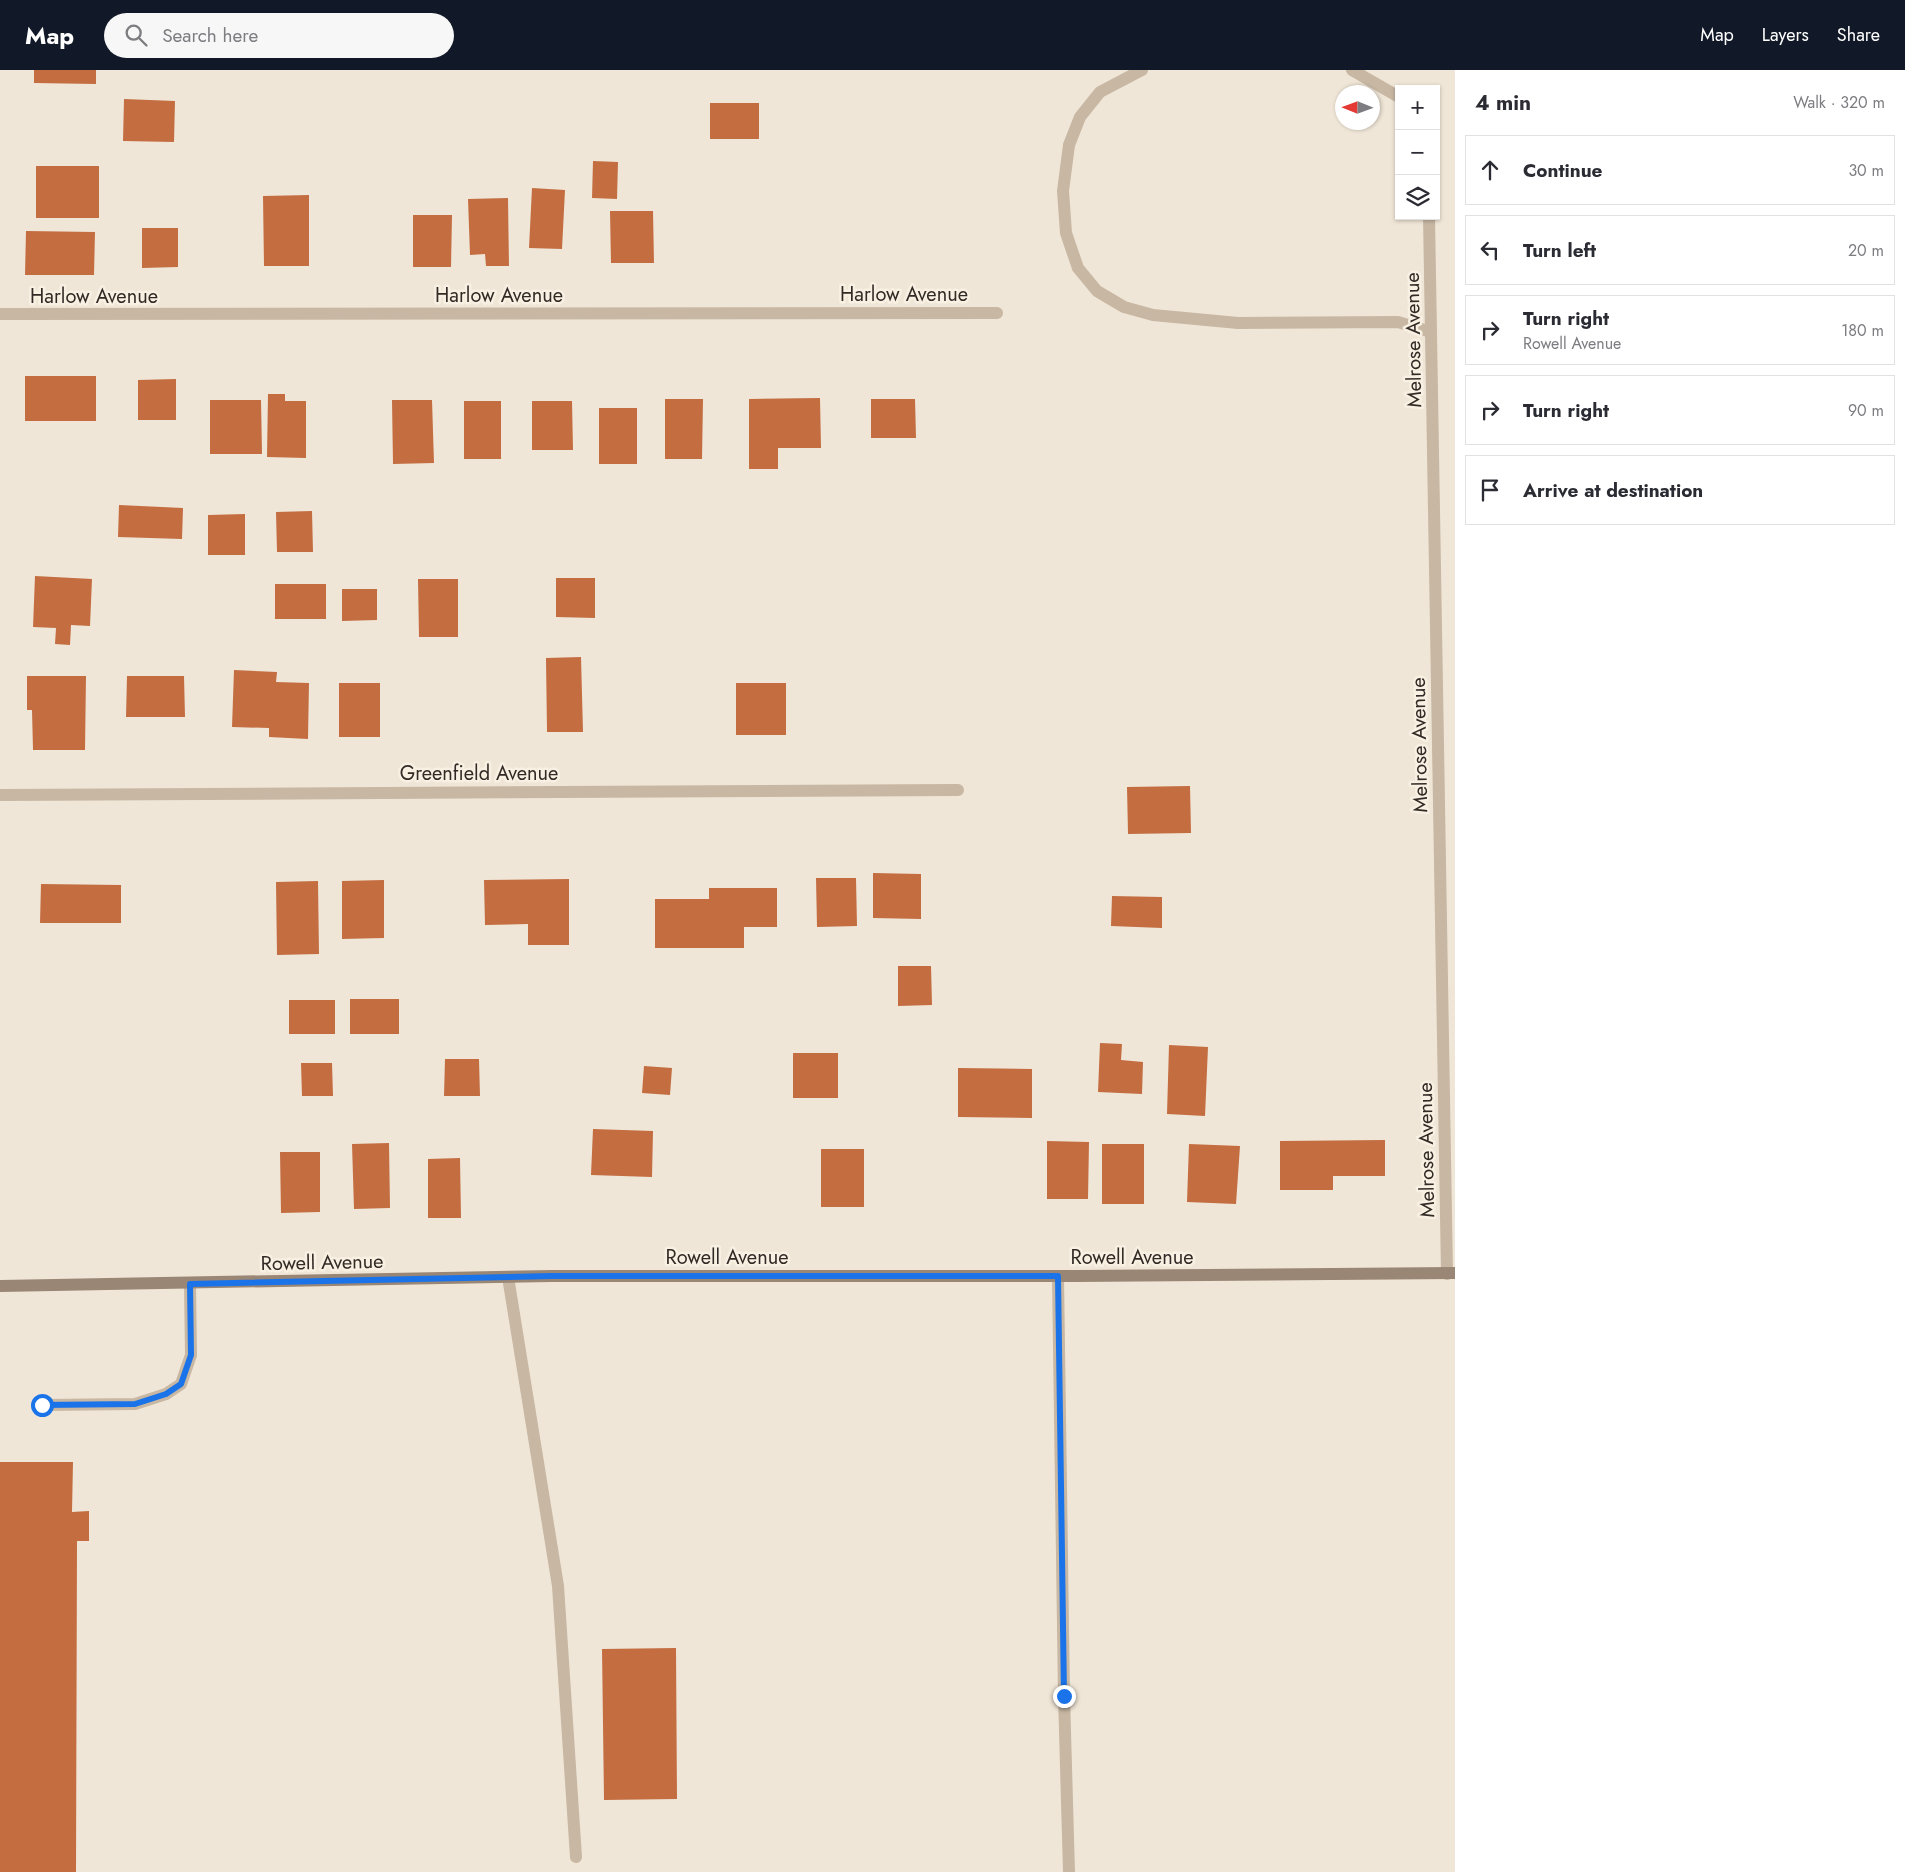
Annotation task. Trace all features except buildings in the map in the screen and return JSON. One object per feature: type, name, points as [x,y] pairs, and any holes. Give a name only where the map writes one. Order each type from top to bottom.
[{"type":"street","points":[[1142,70],[1100,92],[1080,117],[1069,145],[1063,191],[1066,233],[1078,268],[1097,290],[1124,307],[1153,315],[1238,322],[1398,322],[1431,332]]},
{"type":"street","points":[[1352,70],[1395,95]]},
{"type":"street","name":"Melrose Avenue","points":[[1429,220],[1451,1274]]},
{"type":"street","name":"Harlow Avenue","points":[[0,314],[997,313]]},
{"type":"street","name":"Greenfield Avenue","points":[[0,795],[958,790]]},
{"type":"street","name":"Rowell Avenue","points":[[0,1286],[508,1277],[1451,1274]]},
{"type":"street","points":[[1058,1276],[1064,1696],[1069,1872]]},
{"type":"street","points":[[508,1277],[558,1586],[576,1857]]},
{"type":"street","points":[[42,1405],[135,1404],[166,1394],[181,1384],[191,1355],[190,1284]]},
{"type":"route","points":[[42,1405],[135,1404],[166,1394],[181,1384],[191,1355],[190,1284],[552,1276],[1058,1276],[1064,1696]]}]
